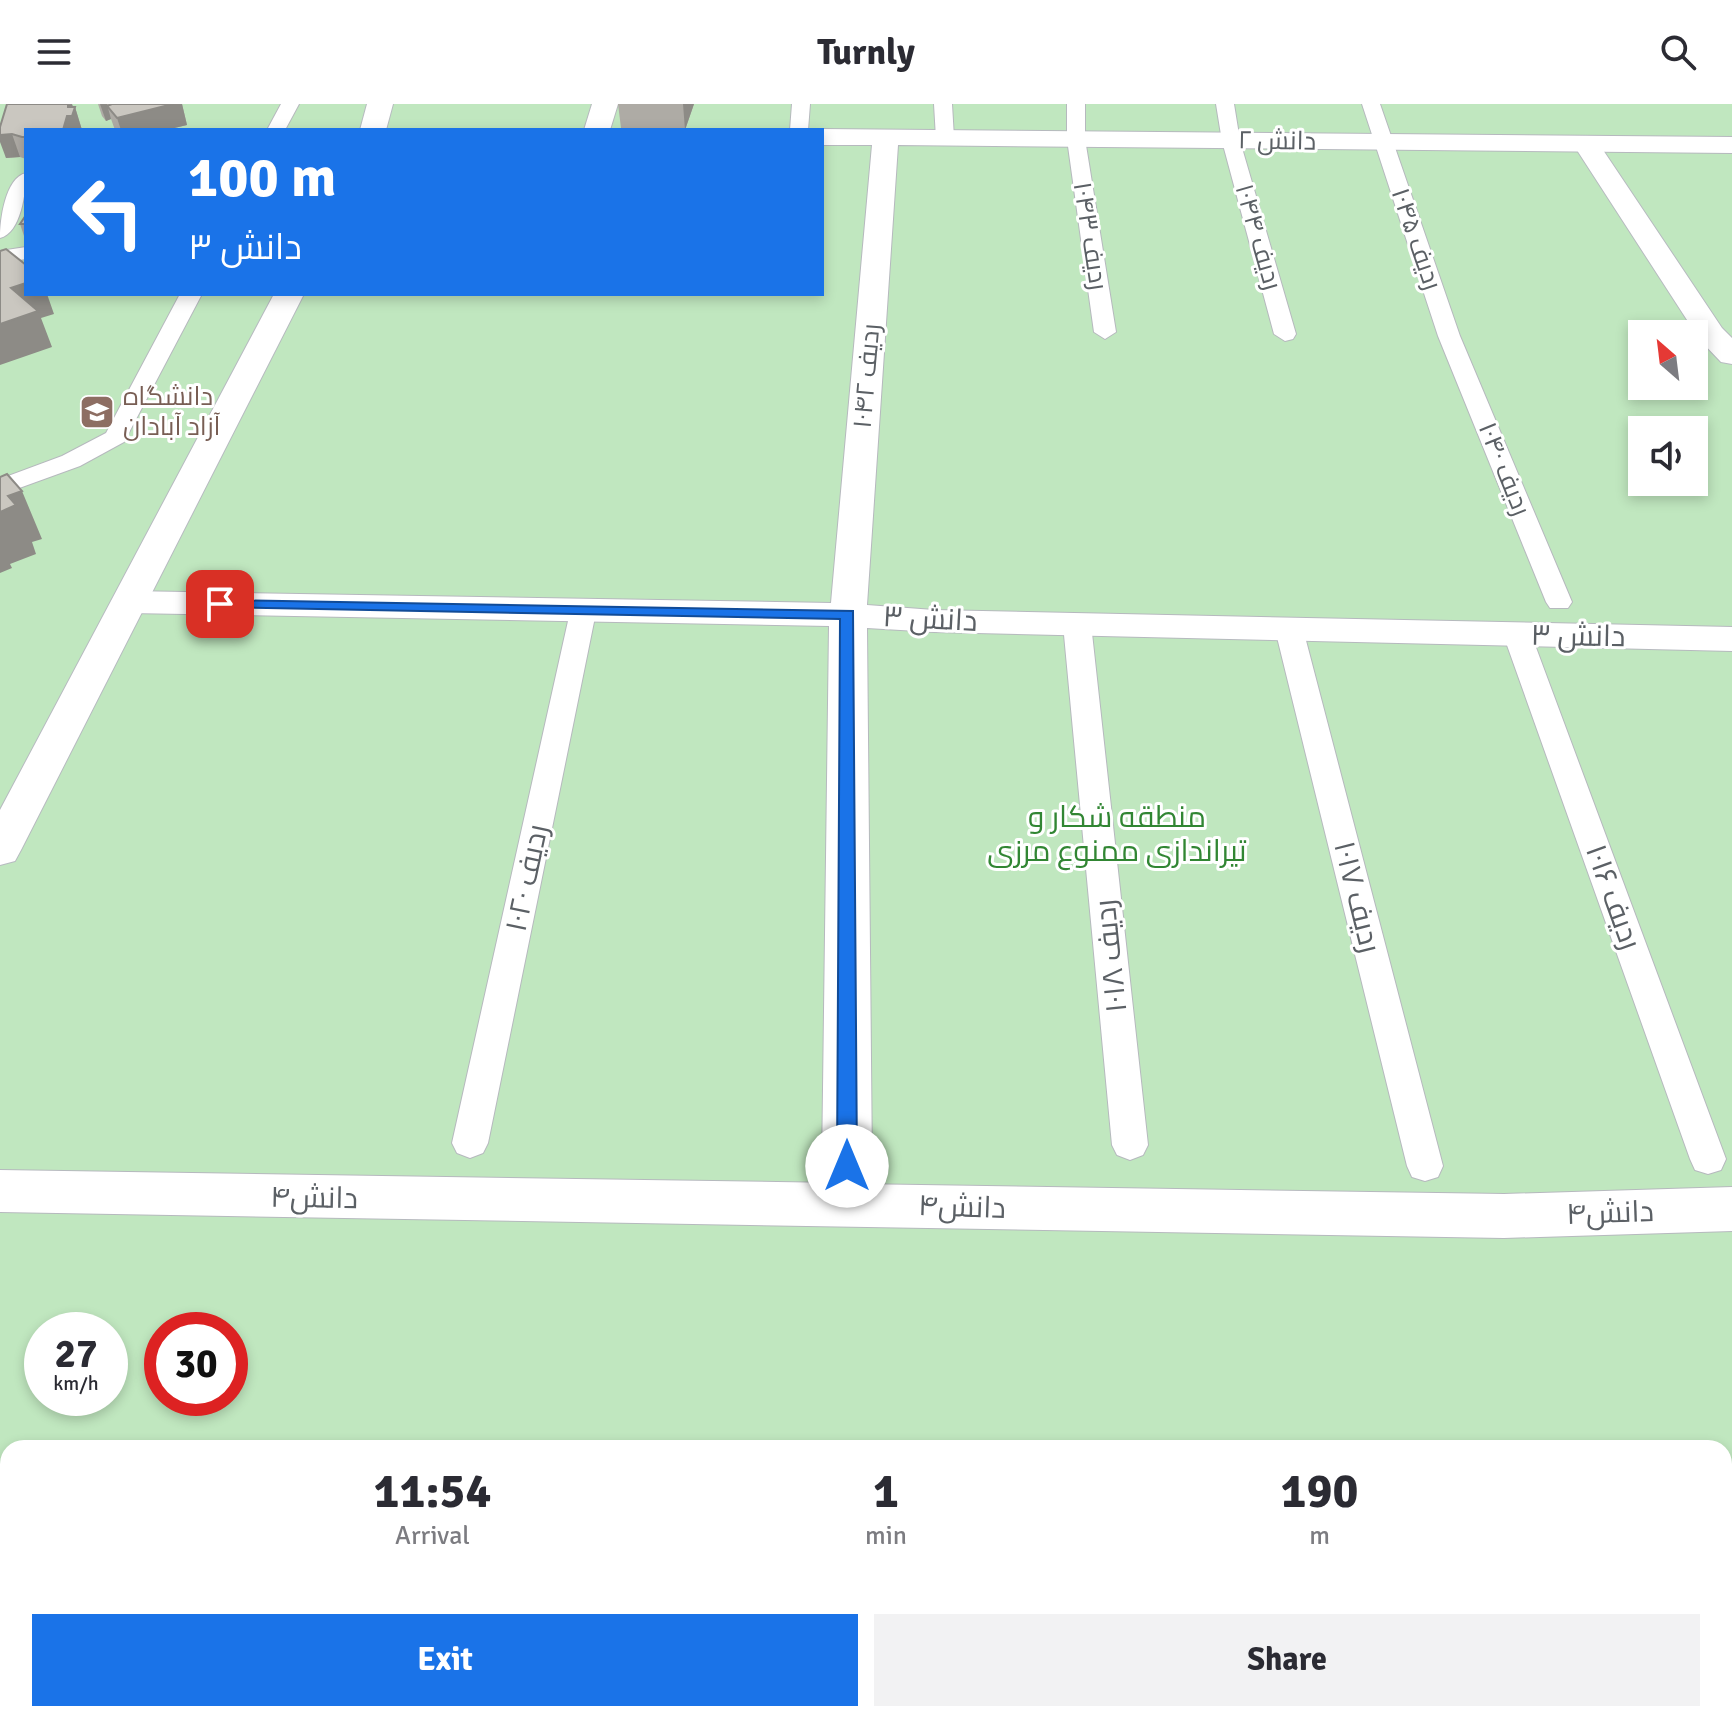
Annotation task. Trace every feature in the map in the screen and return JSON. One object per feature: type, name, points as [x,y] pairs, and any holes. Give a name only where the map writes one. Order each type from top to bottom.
[{"type":"street","points":[[374,128],[380,104]]},
{"type":"street","points":[[598,128],[605,104]]},
{"type":"street","name":"دانش ۲","points":[[824,137],[1732,145]]},
{"type":"street","name":"ردیف ۱۰۴۲","points":[[847,1166],[848,615],[886,138]]},
{"type":"street","points":[[1586,144],[1711,334],[1732,355]]},
{"type":"street","points":[[0,850],[288,296]]},
{"type":"street","name":"دانش ۳","points":[[129,602],[848,615],[1077,624],[1732,639]]},
{"type":"street","name":"دانش۴","points":[[0,1191],[1457,1216],[1732,1209]]},
{"type":"lane","points":[[277,128],[290,104]]},
{"type":"lane","points":[[799,128],[801,104]]},
{"type":"lane","points":[[943,104],[945,138]]},
{"type":"lane","name":"ردیف ۱۰۴۳","points":[[1076,104],[1076,139],[1105,332]]},
{"type":"lane","name":"ردیف ۱۰۴۴","points":[[1225,104],[1231,141],[1285,334]]},
{"type":"lane","name":"ردیف ۱۰۴۵","points":[[1371,104],[1449,336]]},
{"type":"lane","points":[[0,232],[24,183]]},
{"type":"lane","points":[[0,257],[24,253]]},
{"type":"lane","points":[[0,488],[71,461],[116,437],[190,296]]},
{"type":"lane","name":"ردیف ۱۰۴۰","points":[[1449,336],[1559,602]]},
{"type":"lane","name":"ردیف ۱۰۲۰","points":[[470,1143],[583,612]]},
{"type":"lane","name":"ردیف ۱۰۱۸","points":[[1077,624],[1130,1145]]},
{"type":"lane","name":"ردیف ۱۰۱۷","points":[[1289,629],[1425,1166]]},
{"type":"lane","name":"ردیف ۱۰۱۶","points":[[1517,634],[1708,1159]]},
{"type":"green space","name":"منطقه شکار و تیراندازی ممنوع مرزی","points":[[0,104],[1732,104],[1732,1440],[0,1440]]},
{"type":"building","points":[[7,104],[68,104],[68,107],[75,107],[72,116],[67,116],[64,128],[24,128],[22,137],[0,135]]},
{"type":"building","points":[[173,104],[117,118],[107,106]]},
{"type":"building","points":[[6,249],[24,263],[24,284],[11,288],[38,311],[0,324],[0,251]]},
{"type":"building","points":[[7,474],[22,491],[8,496],[16,505],[0,512],[0,477]]},
{"type":"place","name":"دانشگاه آزاد آبادان","points":[[97,412]]},
{"type":"route","points":[[220,604],[848,615],[847,1166]]}]
